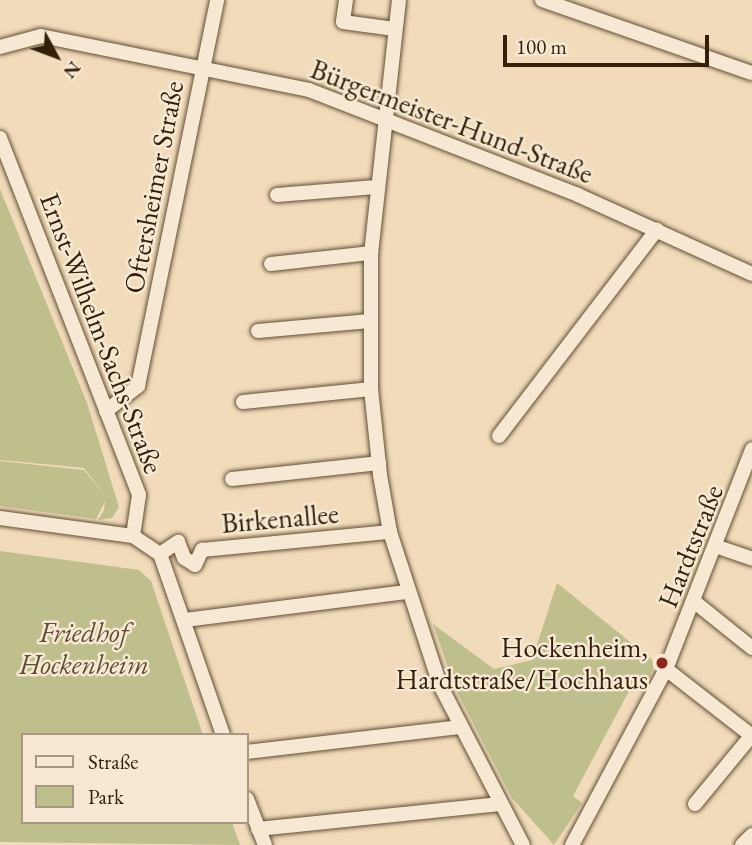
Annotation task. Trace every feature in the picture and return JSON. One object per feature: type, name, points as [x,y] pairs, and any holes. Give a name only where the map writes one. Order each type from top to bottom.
[{"type":"street","name":"Oftersheimer Straße","points":[[106,411],[138,386],[217,0]]},
{"type":"street","points":[[345,0],[343,22],[395,29]]},
{"type":"street","points":[[399,0],[383,115],[371,253],[371,389],[379,463],[390,532],[408,593],[459,727],[498,804],[523,845]]},
{"type":"street","points":[[542,0],[752,73]]},
{"type":"street","name":"Bürgermeister-Hund-Straße","points":[[0,47],[41,36],[203,66],[309,90],[383,115],[657,229],[752,274]]},
{"type":"street","name":"Ernst-Wilhelm-Sachs-Straße","points":[[0,138],[139,495],[134,536]]},
{"type":"street","points":[[277,195],[376,187]]},
{"type":"street","points":[[499,436],[657,229]]},
{"type":"street","points":[[271,264],[371,253]]},
{"type":"street","points":[[258,331],[370,321]]},
{"type":"street","points":[[243,402],[371,389]]},
{"type":"street","name":"Hardtstraße","points":[[572,845],[666,669],[696,603],[749,473],[752,449]]},
{"type":"street","name":"Birkenallee","points":[[232,479],[379,463]]},
{"type":"street","points":[[0,518],[134,536],[160,554],[222,733]]},
{"type":"street","name":"Birkenallee","points":[[160,554],[178,542],[184,558],[195,565],[202,550],[390,532]]},
{"type":"street","points":[[718,547],[752,559]]},
{"type":"street","points":[[184,620],[408,593]]},
{"type":"street","points":[[696,603],[752,648]]},
{"type":"street","points":[[666,669],[752,736],[695,804]]},
{"type":"street","points":[[248,752],[459,727]]},
{"type":"street","points":[[248,802],[265,845]]},
{"type":"street","points":[[258,829],[498,804]]},
{"type":"street","points":[[742,845],[752,835]]},
{"type":"green space","points":[[0,189],[87,403],[119,507],[112,518],[98,520],[104,510],[105,501],[96,519],[0,506],[0,461],[84,470],[107,498],[84,468],[0,460]]},
{"type":"green space","name":"Friedhof Hockenheim","points":[[0,551],[139,570],[151,581],[202,733],[21,733],[21,824],[233,824],[240,845],[0,842]]},
{"type":"green space","points":[[557,583],[655,662],[648,683],[636,678],[573,796],[582,803],[554,845],[512,798],[455,688],[433,624],[494,669],[532,660]]},
{"type":"place","name":"Hockenheim, Hardtstraße/Hochhaus","points":[[662,663]]}]
